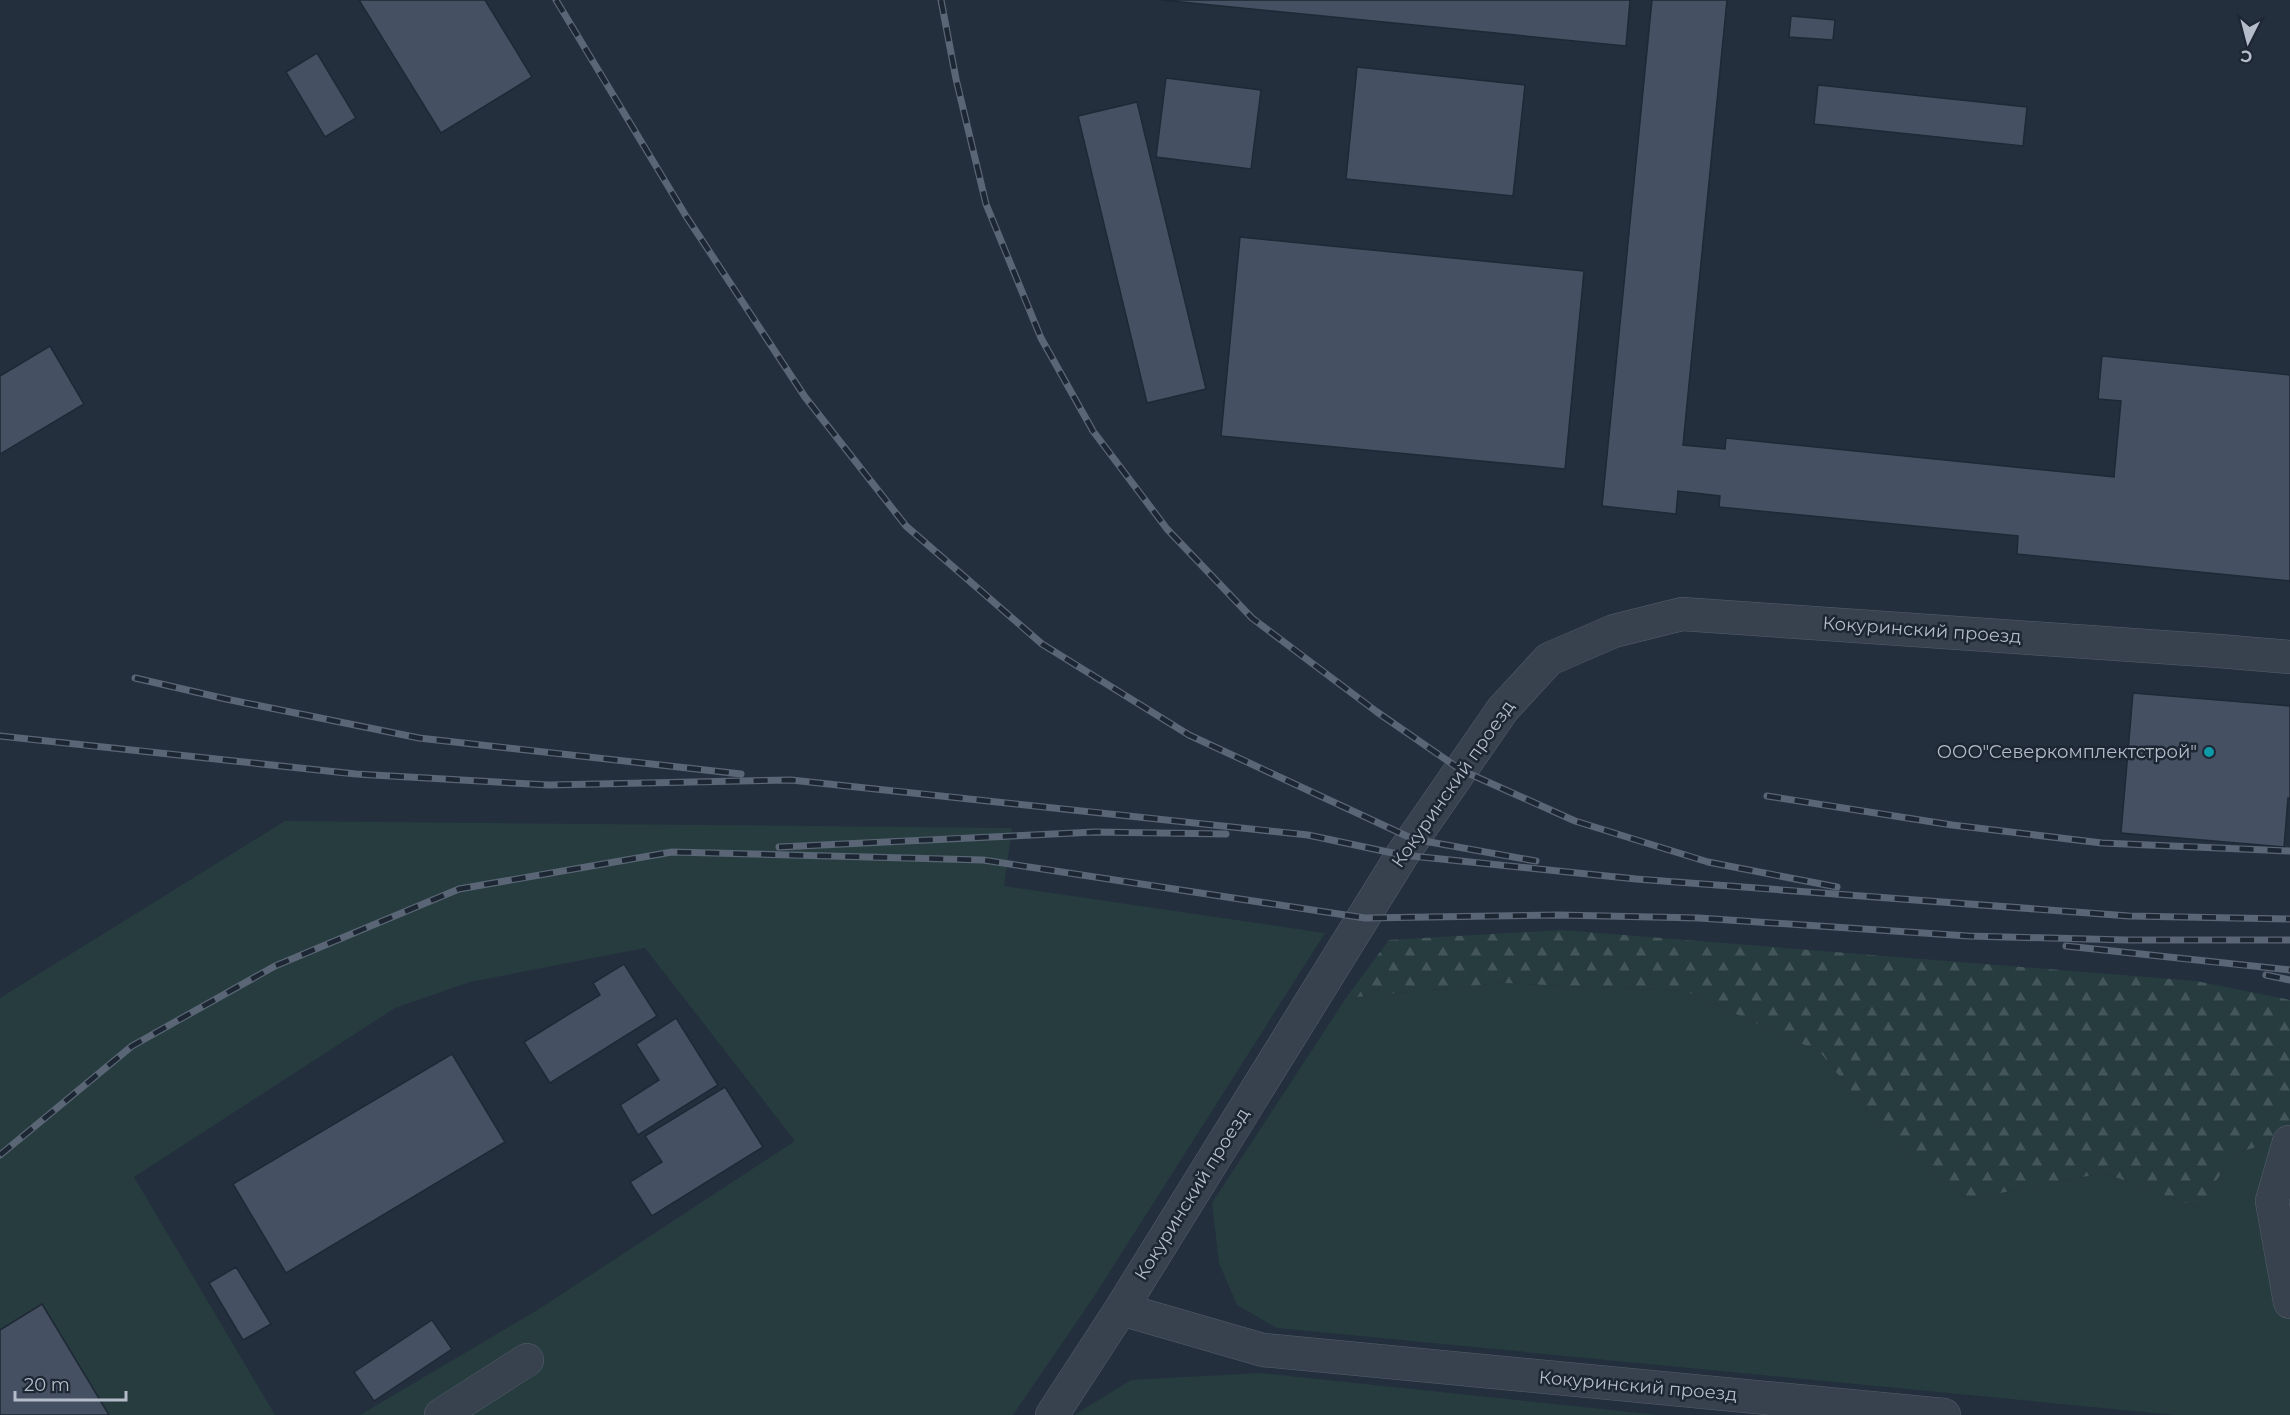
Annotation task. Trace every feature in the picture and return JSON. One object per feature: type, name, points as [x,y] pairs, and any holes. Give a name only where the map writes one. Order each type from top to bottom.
[{"type":"street","name":"Кокуринский проезд","points":[[1052,1415],[1121,1309],[1402,855],[1503,709],[1549,659],[1614,631],[1682,614],[2290,657]]},
{"type":"street","points":[[2289,1142],[2272,1201],[2290,1302]]},
{"type":"street","name":"Кокуринский проезд","points":[[1121,1309],[1263,1350],[1944,1415]]},
{"type":"street","points":[[441,1415],[526,1360]]},
{"type":"green space","points":[[285,821],[1012,828],[1004,886],[1325,933],[1093,1298],[1013,1415],[360,1415],[539,1309],[795,1141],[645,948],[470,982],[395,1008],[134,1177],[275,1415],[0,1415],[0,998]]},
{"type":"green space","points":[[1561,930],[2196,981],[2290,1000],[2290,1135],[2233,1155],[2199,1208],[2104,1173],[1969,1199],[1895,1146],[1820,1052],[1685,991],[1503,983],[1346,998],[1389,940]]},
{"type":"green space","points":[[1503,983],[1685,991],[1820,1052],[1895,1146],[1969,1199],[2104,1173],[2199,1208],[2233,1155],[2290,1135],[2290,1415],[2175,1415],[1277,1328],[1237,1305],[1219,1263],[1212,1203],[1346,998]]},
{"type":"green space","points":[[1261,1373],[1658,1415],[1074,1415],[1131,1380]]},
{"type":"building","points":[[359,0],[485,0],[532,77],[441,133]]},
{"type":"building","points":[[1161,0],[1630,0],[1626,46]]},
{"type":"building","points":[[1652,0],[1727,0],[1683,445],[1725,449],[1726,438],[2114,477],[2121,401],[2098,399],[2102,356],[2290,375],[2290,581],[2017,554],[2018,536],[1719,507],[1720,496],[1678,491],[1676,514],[1602,506]]},
{"type":"building","points":[[1791,16],[1835,20],[1833,40],[1789,37]]},
{"type":"building","points":[[317,53],[356,118],[325,137],[286,72]]},
{"type":"building","points":[[1357,67],[1525,85],[1513,196],[1346,179]]},
{"type":"building","points":[[1166,78],[1261,90],[1251,169],[1156,157]]},
{"type":"building","points":[[1818,85],[2027,107],[2023,146],[1814,124]]},
{"type":"building","points":[[1137,102],[1206,389],[1147,403],[1078,116]]},
{"type":"building","points":[[1240,237],[1584,271],[1565,469],[1221,436]]},
{"type":"building","points":[[50,346],[84,404],[0,454],[0,376]]},
{"type":"building","name":"ООО\"Северкомплектстрой\"","points":[[2133,693],[2290,706],[2290,798],[2288,798],[2284,847],[2121,833]]},
{"type":"building","points":[[624,964],[657,1016],[550,1083],[524,1042],[600,995],[593,983]]},
{"type":"building","points":[[676,1018],[718,1085],[638,1135],[620,1105],[659,1080],[636,1044]]},
{"type":"building","points":[[452,1054],[505,1142],[286,1273],[233,1184]]},
{"type":"building","points":[[725,1087],[763,1147],[652,1216],[630,1182],[662,1162],[645,1136]]},
{"type":"building","points":[[236,1267],[271,1324],[243,1340],[209,1283]]},
{"type":"building","points":[[42,1304],[109,1415],[0,1415],[0,1330]]},
{"type":"building","points":[[432,1320],[452,1349],[374,1401],[354,1372]]},
{"type":"railway","points":[[556,0],[686,216],[805,397],[906,526],[1042,644],[1189,735],[1413,839],[1536,861]]},
{"type":"railway","points":[[941,0],[956,79],[986,204],[1041,338],[1093,431],[1167,529],[1252,618],[1377,712],[1461,770],[1575,821],[1708,862],[1837,887]]},
{"type":"railway","points":[[135,678],[419,738],[741,774]]},
{"type":"railway","points":[[0,736],[356,774],[549,785],[791,780],[1308,835],[1402,855],[1636,879],[2129,916],[2290,919]]},
{"type":"railway","points":[[1767,796],[1952,825],[2102,843],[2290,851]]},
{"type":"railway","points":[[779,847],[1095,832],[1226,834]]},
{"type":"railway","points":[[0,1155],[132,1046],[275,966],[459,889],[672,852],[983,860],[1365,918],[1558,915],[1699,918],[1968,936],[2126,940],[2290,940]]},
{"type":"railway","points":[[2066,946],[2290,970]]},
{"type":"railway","points":[[2266,975],[2290,980]]},
{"type":"place","name":"ООО\"Северкомплектстрой\"","points":[[2209,752]]}]
